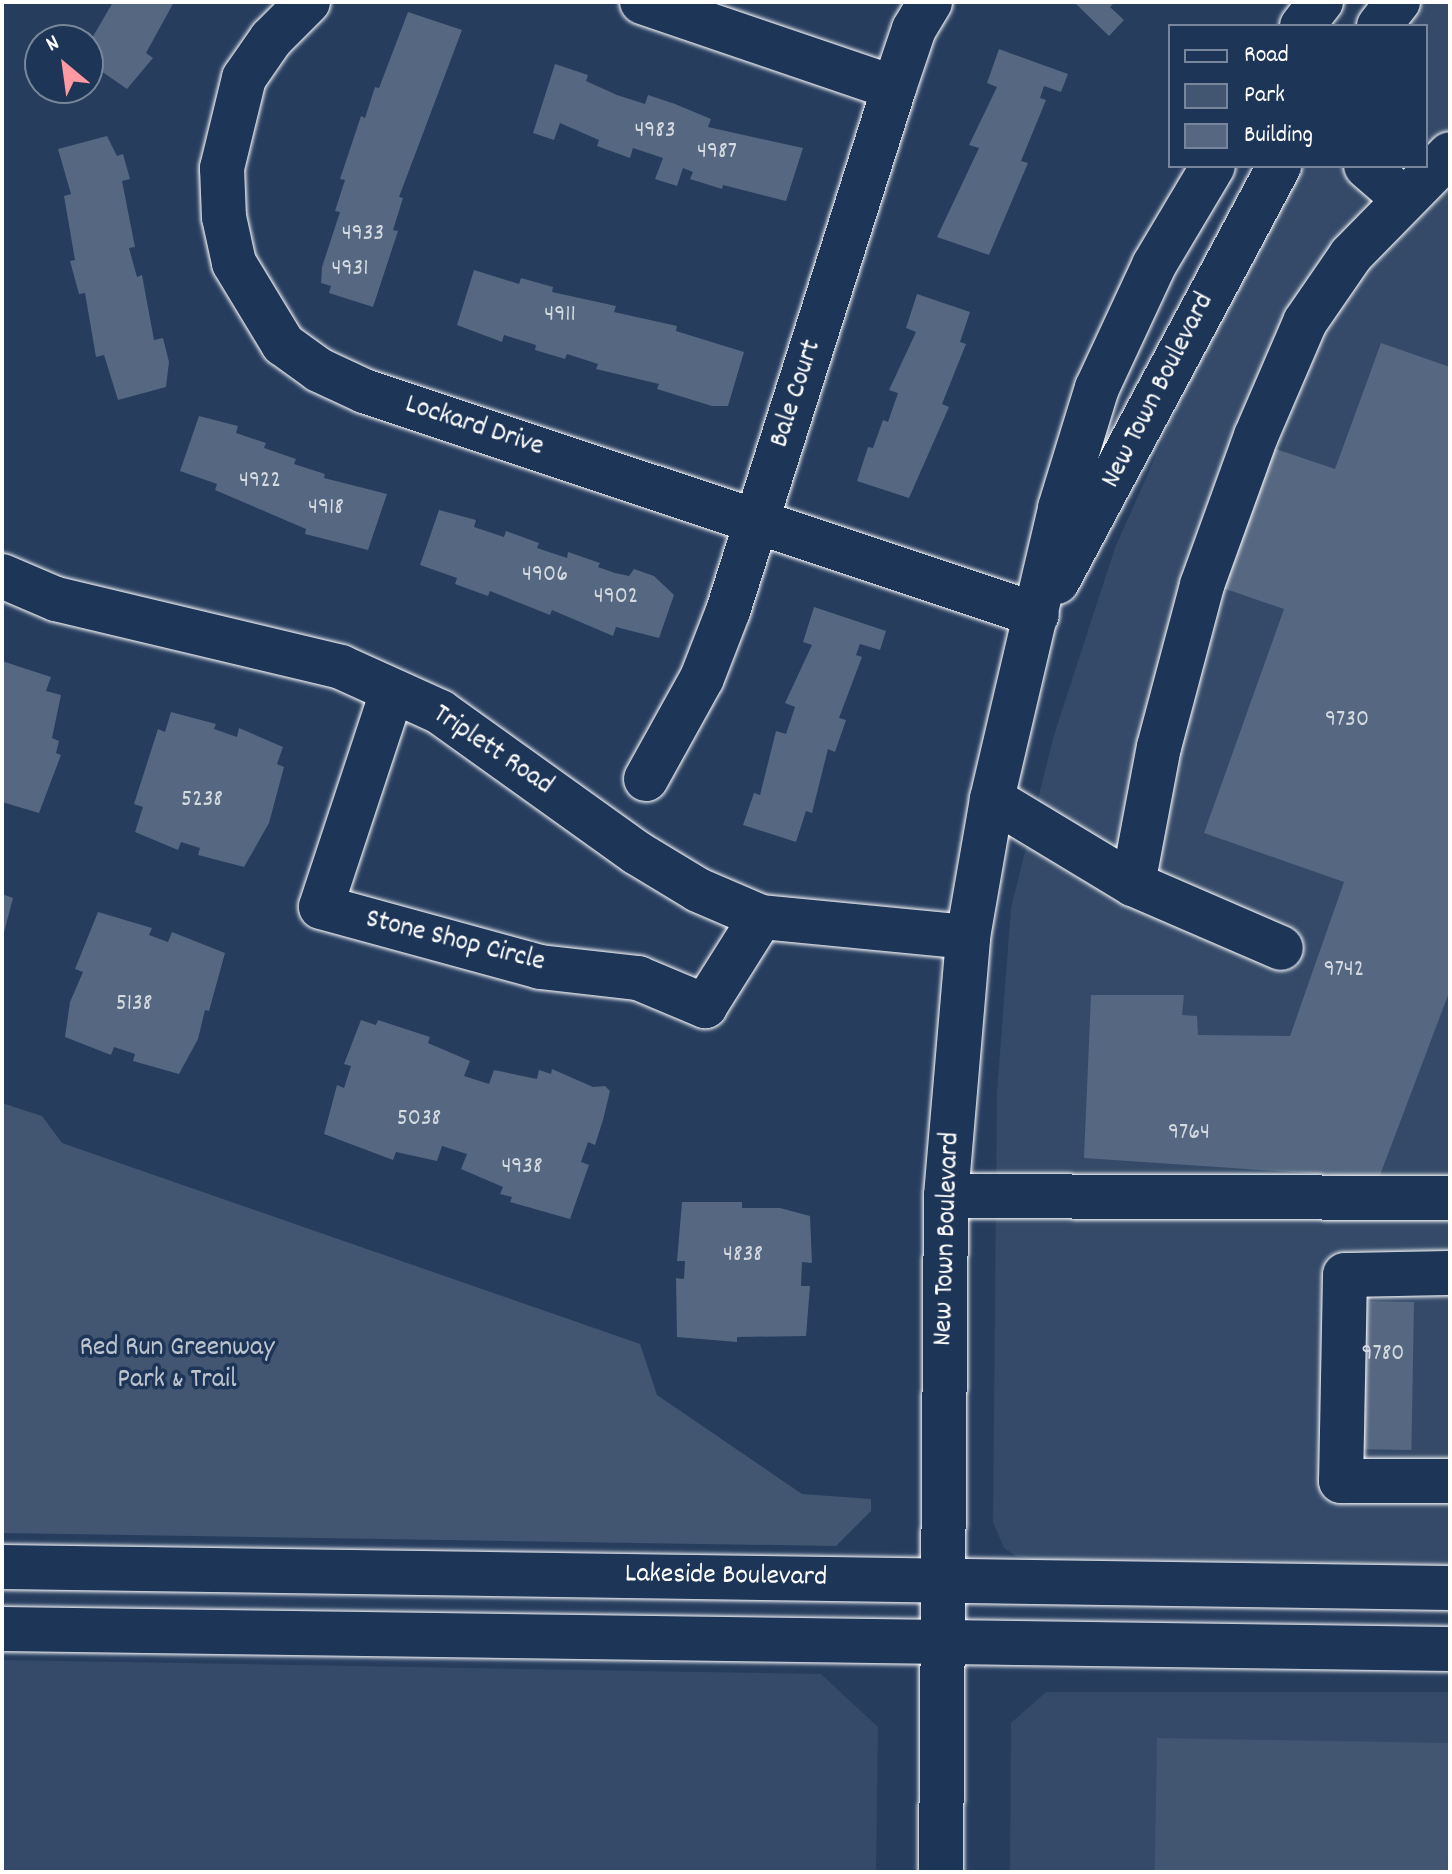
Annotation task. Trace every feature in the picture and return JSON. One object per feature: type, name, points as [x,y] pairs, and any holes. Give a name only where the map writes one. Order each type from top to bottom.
[{"type":"street","name":"Lockard Drive","points":[[308,2],[271,39],[244,78],[222,168],[224,217],[234,263],[283,344],[319,370],[364,391],[757,518],[1037,615]]},
{"type":"street","points":[[642,2],[894,88]]},
{"type":"street","name":"Bale Court","points":[[646,779],[702,678],[757,518],[894,88],[914,29],[930,2]]},
{"type":"street","points":[[1304,24],[1321,2]]},
{"type":"street","points":[[1381,24],[1398,2]]},
{"type":"street","points":[[1133,884],[1159,747],[1202,585],[1256,436],[1305,322],[1351,255],[1450,154]]},
{"type":"street","name":"New Town Boulevard","points":[[941,1872],[946,1196],[968,937],[992,799],[1060,508],[1097,388],[1154,265],[1212,168]]},
{"type":"street","name":"New Town Boulevard","points":[[1037,615],[1278,168]]},
{"type":"street","points":[[1368,168],[1404,199]]},
{"type":"street","name":"Triplett Road","points":[[2,576],[56,599],[341,667],[440,712],[487,742],[637,853],[698,890],[761,917],[968,937]]},
{"type":"street","name":"Stone Shop Circle","points":[[392,692],[321,907],[540,967],[638,978],[705,1006],[761,917]]},
{"type":"street","points":[[992,799],[1133,884],[1281,948]]},
{"type":"street","points":[[946,1196],[1450,1198]]},
{"type":"street","points":[[1450,1273],[1345,1275],[1341,1481],[1450,1481]]},
{"type":"street","name":"Lakeside Boulevard","points":[[2,1567],[1450,1588]]},
{"type":"street","points":[[2,1629],[1450,1649]]},
{"type":"shaded area","points":[[1424,2],[1450,2],[1450,1568],[1042,1561],[1016,1556],[1004,1548],[993,1522],[997,1092],[1011,908],[1054,735],[1115,548],[1199,358],[1280,204],[1304,168],[1428,168],[1428,24],[1407,24]]},
{"type":"shaded area","points":[[2,1660],[821,1674],[878,1727],[876,1872],[2,1872]]},
{"type":"shaded area","points":[[1046,1692],[1450,1692],[1450,1872],[1010,1872],[1011,1723]]},
{"type":"green space","name":"Red Run Greenway Park & Trail","points":[[2,1103],[42,1116],[62,1143],[640,1344],[657,1395],[802,1494],[871,1499],[871,1511],[836,1546],[2,1533]]},
{"type":"green space","points":[[1157,1738],[1450,1743],[1448,1872],[1155,1872]]},
{"type":"building","points":[[113,2],[174,2],[146,53],[153,58],[127,89],[104,73],[104,24],[100,24]]},
{"type":"building","points":[[1074,2],[1115,2],[1110,7],[1124,20],[1109,36]]},
{"type":"building","points":[[408,12],[462,30],[399,197],[403,198],[393,230],[398,231],[373,307],[329,293],[331,286],[321,283],[322,267],[340,212],[335,211],[345,180],[340,179],[361,116],[365,118],[375,87],[379,88]]},
{"type":"building","points":[[999,49],[1068,74],[1061,92],[1044,86],[1040,98],[1046,100],[1021,161],[1028,163],[989,255],[937,237],[979,148],[969,145],[997,87],[987,83]]},
{"type":"building","points":[[555,64],[588,75],[586,81],[617,95],[645,104],[648,95],[675,104],[711,119],[708,127],[803,148],[786,201],[723,185],[722,189],[690,179],[693,172],[683,168],[677,186],[655,179],[663,158],[633,148],[630,158],[597,146],[599,140],[560,123],[554,140],[533,133]]},
{"type":"building","points":[[107,136],[117,156],[123,154],[130,179],[122,181],[135,247],[129,248],[137,277],[142,275],[154,340],[163,338],[169,362],[166,387],[118,400],[104,355],[96,357],[85,293],[79,294],[70,261],[75,260],[64,196],[71,194],[58,149]]},
{"type":"building","points":[[474,270],[519,284],[521,278],[553,287],[552,292],[616,306],[614,312],[677,326],[676,331],[744,352],[728,406],[712,406],[657,389],[659,384],[596,369],[598,364],[567,354],[565,359],[535,350],[536,345],[504,335],[502,342],[457,325]]},
{"type":"building","points":[[917,294],[970,312],[960,342],[966,344],[942,404],[949,407],[909,498],[857,481],[868,447],[873,448],[883,420],[888,422],[898,393],[889,390],[916,332],[906,328]]},
{"type":"building","points":[[1381,343],[1450,367],[1450,990],[1379,1178],[1084,1158],[1091,995],[1184,995],[1182,1015],[1197,1016],[1198,1035],[1290,1036],[1344,882],[1204,833],[1284,609],[1220,587],[1270,447],[1335,469]]},
{"type":"building","points":[[199,416],[238,426],[236,433],[266,443],[264,448],[296,459],[294,464],[325,474],[324,478],[387,494],[368,550],[305,534],[306,529],[215,490],[217,484],[180,471]]},
{"type":"building","points":[[439,510],[476,520],[474,527],[504,537],[506,531],[539,543],[537,548],[567,558],[568,552],[600,563],[598,567],[615,573],[629,576],[634,569],[654,576],[674,595],[659,638],[616,627],[613,636],[552,610],[550,615],[490,591],[488,596],[455,584],[457,578],[420,565]]},
{"type":"building","points":[[814,607],[886,631],[880,650],[860,644],[856,655],[862,657],[839,718],[846,720],[835,752],[828,749],[812,813],[806,811],[796,842],[743,825],[754,793],[760,795],[776,731],[786,734],[795,707],[785,703],[812,645],[803,642]]},
{"type":"building","points":[[2,661],[51,677],[46,691],[61,695],[52,738],[59,741],[56,753],[61,755],[39,813],[2,802]]},
{"type":"building","points":[[171,712],[216,724],[214,729],[237,737],[239,728],[283,747],[277,764],[284,767],[269,823],[244,867],[198,855],[200,848],[181,842],[178,850],[135,832],[143,807],[134,804],[158,729],[165,732]]},
{"type":"building","points":[[2,894],[13,898],[3,936],[2,936]]},
{"type":"building","points":[[98,912],[152,928],[149,935],[168,942],[172,932],[225,953],[209,1011],[205,1010],[198,1039],[179,1074],[133,1061],[135,1054],[114,1047],[111,1055],[65,1037],[70,1002],[83,972],[75,969]]},
{"type":"building","points":[[361,1020],[376,1025],[378,1020],[430,1037],[428,1043],[470,1061],[464,1076],[489,1084],[494,1070],[537,1079],[539,1070],[551,1074],[552,1069],[593,1087],[605,1086],[610,1091],[603,1120],[595,1145],[588,1142],[581,1162],[589,1165],[570,1219],[510,1202],[512,1197],[500,1194],[503,1187],[461,1169],[467,1154],[442,1146],[437,1161],[396,1152],[393,1160],[324,1134],[337,1085],[344,1088],[351,1066],[344,1064]]},
{"type":"building","points":[[682,1202],[742,1202],[742,1208],[780,1208],[810,1216],[812,1263],[802,1262],[801,1286],[810,1286],[806,1336],[737,1337],[737,1342],[677,1337],[676,1278],[684,1279],[685,1261],[677,1261]]},
{"type":"building","points":[[1355,1301],[1414,1302],[1411,1450],[1352,1449]]}]
